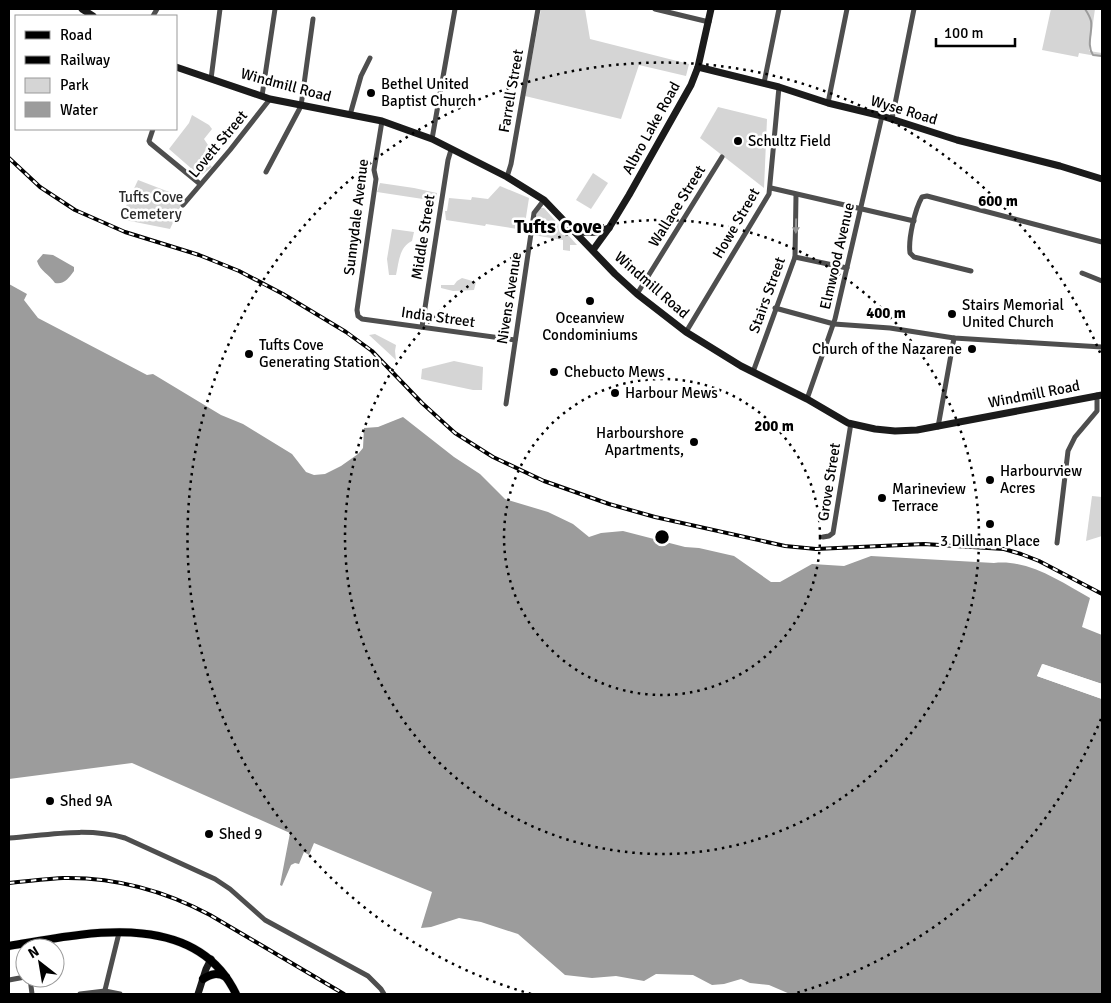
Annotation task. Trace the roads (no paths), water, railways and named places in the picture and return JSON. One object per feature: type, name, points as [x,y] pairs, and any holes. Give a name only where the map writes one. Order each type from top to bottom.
[{"type":"main road","name":"Albro Lake Road","points":[[593,250],[610,228],[686,97],[698,67],[711,9]]},
{"type":"main road","name":"Wyse Road","points":[[698,67],[779,87],[882,116],[957,140],[1102,178]]},
{"type":"main road","name":"Windmill Road","points":[[178,68],[266,97],[301,106],[382,121],[432,140],[507,177],[544,200],[615,274],[637,294],[686,332],[753,372],[851,423],[875,430],[895,431],[938,427],[1100,395]]},
{"type":"main road","points":[[575,231],[586,233],[600,232],[610,228]]},
{"type":"main road","points":[[62,938],[142,932],[190,945],[211,959],[227,978],[236,994]]},
{"type":"main road","points":[[198,994],[211,959]]},
{"type":"main road","points":[[203,979],[212,974],[220,974],[227,978]]},
{"type":"street","points":[[211,79],[220,9]]},
{"type":"street","points":[[266,97],[275,9]]},
{"type":"street","points":[[432,140],[455,9]]},
{"type":"street","name":"Farrell Street","points":[[507,177],[511,164],[538,9]]},
{"type":"street","points":[[655,9],[709,22]]},
{"type":"street","points":[[764,83],[779,9]]},
{"type":"street","points":[[828,102],[847,9]]},
{"type":"street","points":[[892,119],[914,9]]},
{"type":"street","points":[[266,172],[301,106],[313,18]]},
{"type":"street","points":[[350,115],[361,76],[370,58]]},
{"type":"street","name":"Howe Street","points":[[686,332],[769,194],[779,87]]},
{"type":"street","name":"Lovett Street","points":[[183,205],[265,107],[266,97]]},
{"type":"street","name":"Elmwood Avenue","points":[[807,399],[834,324],[882,116]]},
{"type":"street","name":"Sunnydale Avenue","points":[[358,316],[357,310],[376,179],[374,170],[382,121]]},
{"type":"street","points":[[153,130],[149,140],[150,143],[200,184]]},
{"type":"street","name":"Middle Street","points":[[422,327],[451,150]]},
{"type":"street","name":"Wallace Street","points":[[637,294],[722,157]]},
{"type":"street","points":[[771,188],[914,221]]},
{"type":"street","name":"Stairs Street","points":[[753,372],[795,256],[796,194]]},
{"type":"street","points":[[971,271],[914,257],[910,253],[909,248],[914,221],[922,197],[927,196],[1102,242]]},
{"type":"street","name":"Nivens Avenue","points":[[506,404],[534,213],[544,200]]},
{"type":"street","points":[[795,256],[847,268]]},
{"type":"street","points":[[1082,274],[1102,281]]},
{"type":"street","points":[[775,308],[834,324],[890,328],[954,338],[1102,347]]},
{"type":"street","name":"India Street","points":[[358,316],[362,319],[515,340]]},
{"type":"street","points":[[938,427],[954,338]]},
{"type":"street","points":[[1057,543],[1068,452],[1075,436],[1097,411],[1100,395]]},
{"type":"street","name":"Grove Street","points":[[823,537],[833,533],[851,423]]},
{"type":"street","points":[[9,838],[82,832],[109,834],[125,838],[220,882],[265,920],[368,976],[384,994]]},
{"type":"street","points":[[105,993],[119,933]]},
{"type":"street","points":[[80,994],[120,994]]},
{"type":"water","points":[[43,254],[53,255],[74,267],[74,271],[64,282],[55,283],[38,264],[37,261]]},
{"type":"water","points":[[9,284],[27,294],[24,300],[38,318],[147,375],[153,374],[221,415],[243,424],[292,454],[306,472],[314,475],[325,474],[358,454],[363,448],[364,428],[378,427],[403,417],[454,457],[480,474],[505,499],[548,512],[573,524],[589,537],[601,533],[623,531],[685,547],[699,548],[734,556],[771,582],[780,582],[812,564],[844,566],[871,556],[1007,563],[1032,568],[1044,573],[1090,598],[1082,627],[1102,635],[1102,684],[1043,664],[1037,676],[1102,699],[1102,994],[790,994],[769,985],[750,983],[741,979],[712,985],[693,975],[656,974],[644,981],[616,976],[592,978],[565,975],[518,934],[481,922],[459,918],[431,927],[421,928],[432,892],[314,843],[309,855],[304,852],[299,864],[291,865],[282,886],[280,885],[290,833],[132,763],[9,779]]},
{"type":"waterway","points":[[1085,9],[1091,21],[1091,51],[1093,55],[1102,56]]},
{"type":"railway","points":[[9,158],[40,187],[75,210],[125,232],[199,255],[239,271],[283,294],[346,332],[372,351],[422,403],[455,433],[493,457],[544,481],[609,504],[655,517],[785,546],[816,549],[924,544],[1004,549],[1039,561],[1102,594]]},
{"type":"railway","points":[[9,883],[56,878],[82,878],[120,883],[157,892],[210,915],[344,994]]},
{"type":"place","name":"Bethel United Baptist Church","points":[[371,93]]},
{"type":"place","name":"Schultz Field","points":[[738,141]]},
{"type":"place","name":"Oceanview Condominiums","points":[[590,301]]},
{"type":"place","name":"Stairs Memorial United Church","points":[[952,314]]},
{"type":"place","name":"Church of the Nazarene","points":[[972,349]]},
{"type":"place","name":"Tufts Cove Generating Station","points":[[249,354]]},
{"type":"place","name":"Chebucto Mews","points":[[554,372]]},
{"type":"place","name":"Harbour Mews","points":[[615,393]]},
{"type":"place","name":"Harbourshore Apartments,","points":[[694,442]]},
{"type":"place","name":"Harbourview Acres","points":[[990,480]]},
{"type":"place","name":"Marineview Terrace","points":[[882,498]]},
{"type":"place","name":"3 Dillman Place","points":[[990,524]]},
{"type":"place","name":"Shed 9A","points":[[50,801]]},
{"type":"place","name":"Shed 9","points":[[209,834]]},
{"type":"district","name":"Tufts Cove","points":[[558,226]]},
{"type":"park label","name":"Tufts Cove Cemetery","points":[[151,206]]}]
